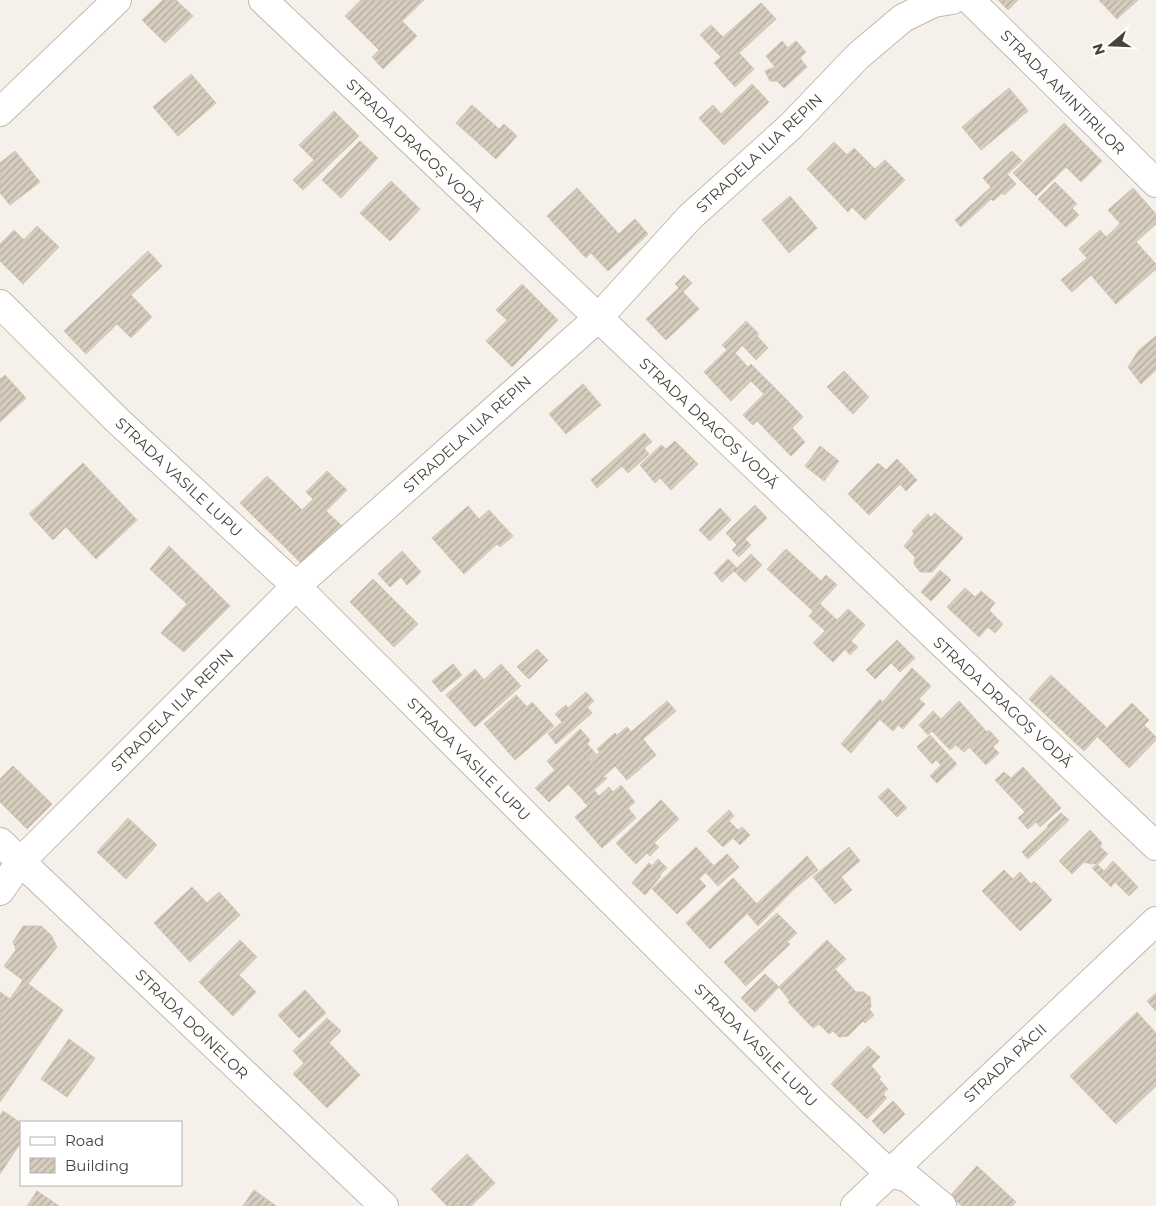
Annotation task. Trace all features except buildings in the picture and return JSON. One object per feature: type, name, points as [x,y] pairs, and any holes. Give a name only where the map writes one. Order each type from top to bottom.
[{"type":"street","points":[[0,112],[117,0]]},
{"type":"street","name":"STRADA DRAGOȘ VODĂ","points":[[263,0],[1156,846]]},
{"type":"street","name":"STRADELA ILIA REPIN","points":[[0,891],[21,861],[296,586],[598,318],[690,217],[791,126],[858,56],[903,18],[934,3],[952,0]]},
{"type":"street","name":"STRADA AMINTIRILOR","points":[[970,0],[1156,184]]},
{"type":"street","name":"STRADA VASILE LUPU","points":[[0,304],[117,420],[296,586],[812,1102],[889,1173],[908,1178],[942,1206]]},
{"type":"street","name":"STRADA DOINELOR","points":[[0,842],[384,1206]]},
{"type":"street","name":"STRADA PĂCII","points":[[855,1206],[1156,921]]}]
